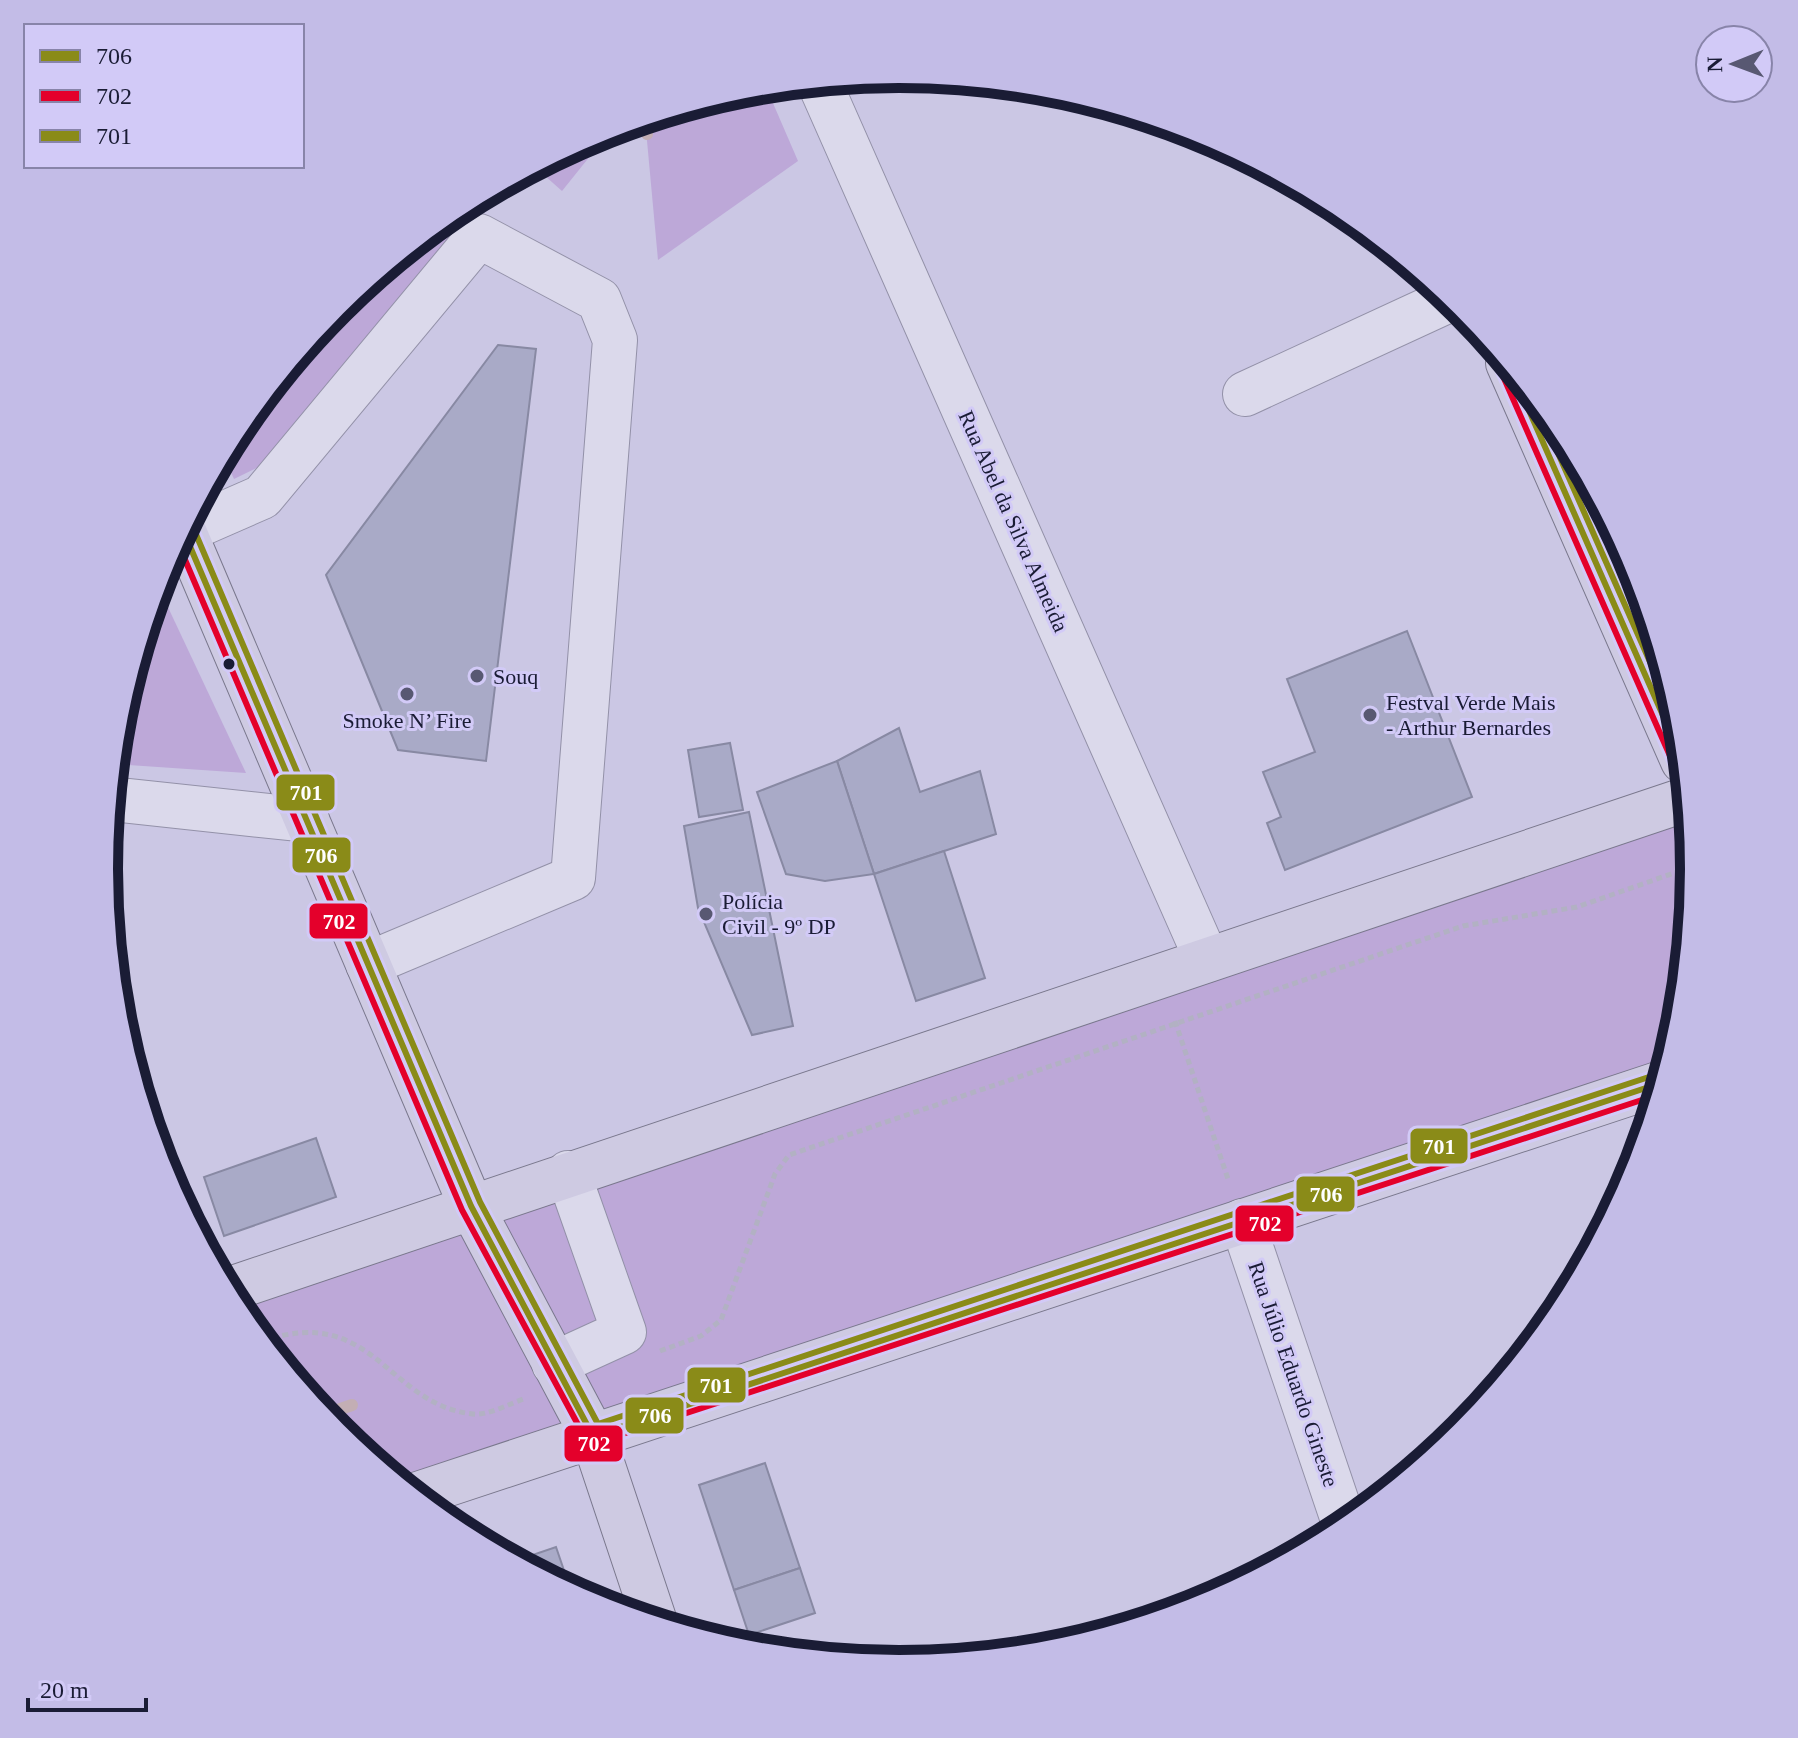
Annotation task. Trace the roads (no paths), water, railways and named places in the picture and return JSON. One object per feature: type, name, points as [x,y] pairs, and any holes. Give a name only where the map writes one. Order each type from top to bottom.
[{"type":"main road","points":[[1526,404],[1666,722]]},
{"type":"main road","points":[[189,545],[471,1206],[593,1436],[651,1610]]},
{"type":"main road","points":[[239,1286],[1676,803]]},
{"type":"main road","points":[[427,1491],[1648,1087]]},
{"type":"street","name":"Rua Abel da Silva Almeida","points":[[824,92],[1207,960]]},
{"type":"street","points":[[199,524],[262,497],[479,236],[599,300],[615,340],[573,878],[368,964]]},
{"type":"street","points":[[1245,394],[1438,305]]},
{"type":"street","points":[[122,800],[307,820]]},
{"type":"street","points":[[554,1364],[624,1332],[568,1173]]},
{"type":"street","name":"Rua Júlio Eduardo Gineste","points":[[1242,1221],[1341,1513]]},
{"type":"waterway","points":[[646,130],[647,134]]},
{"type":"waterway","points":[[337,1410],[352,1405]]},
{"type":"place","name":"Souq","points":[[477,676]]},
{"type":"place","name":"Smoke N’ Fire","points":[[407,694]]},
{"type":"place","name":"Festval Verde Mais - Arthur Bernardes","points":[[1370,715]]},
{"type":"place","name":"Polícia Civil - 9º DP","points":[[706,914]]}]
